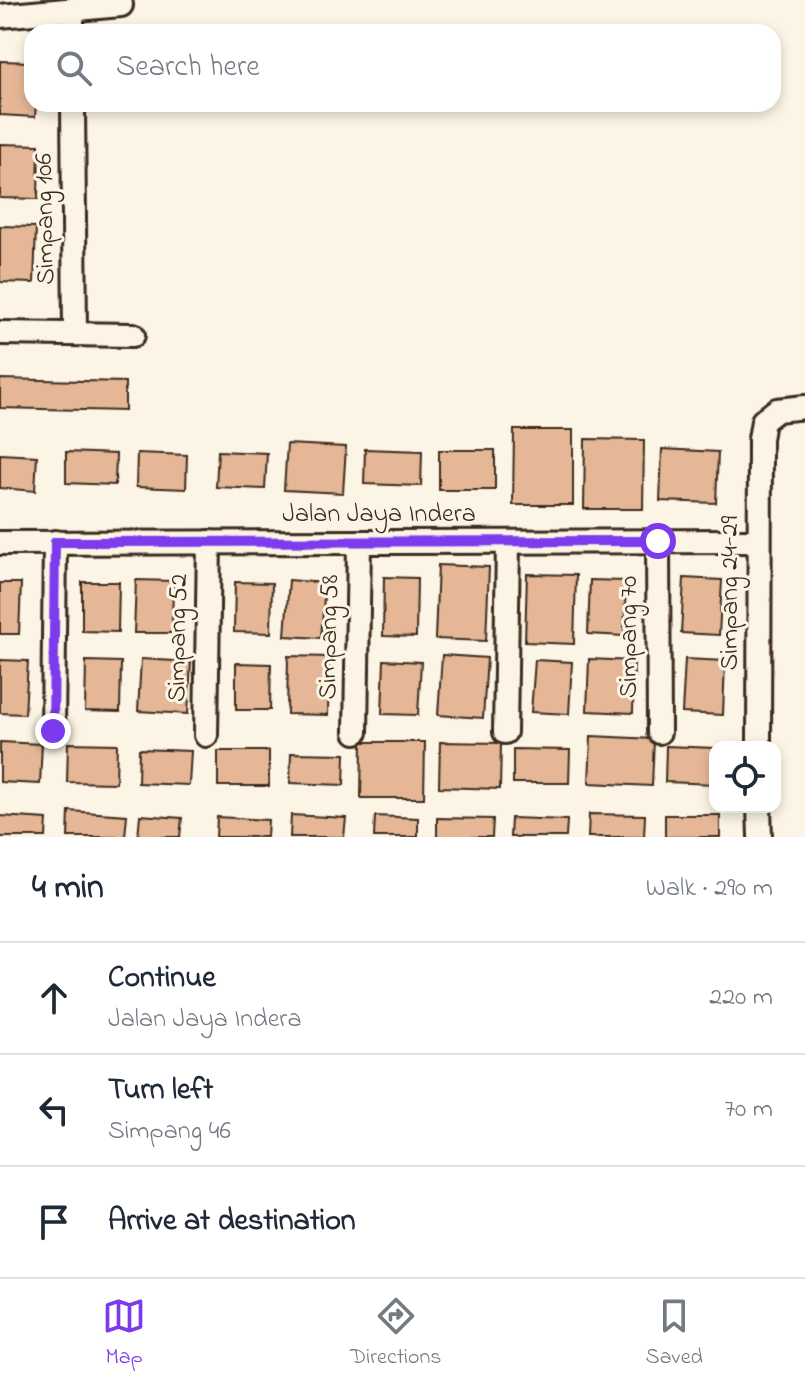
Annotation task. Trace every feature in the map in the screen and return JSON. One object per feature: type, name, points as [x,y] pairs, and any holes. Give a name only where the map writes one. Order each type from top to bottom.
[{"type":"street","points":[[0,16],[72,21],[121,5]]},
{"type":"street","name":"Simpang 106","points":[[73,112],[75,333]]},
{"type":"street","points":[[0,333],[133,335]]},
{"type":"street","name":"Simpang 24-29","points":[[759,741],[760,439],[763,421],[777,410],[805,407]]},
{"type":"street","name":"Simpang 70","points":[[658,541],[659,732]]},
{"type":"street","name":"Jalan Jaya Indera","points":[[0,543],[758,541]]},
{"type":"street","points":[[53,731],[55,542]]},
{"type":"street","name":"Simpang 52","points":[[206,735],[209,542]]},
{"type":"street","name":"Simpang 58","points":[[356,732],[359,543]]},
{"type":"street","points":[[505,732],[508,543]]},
{"type":"street","points":[[759,813],[760,837]]},
{"type":"building","points":[[0,61],[24,62],[24,112],[35,112],[35,117],[0,115]]},
{"type":"building","points":[[0,144],[39,145],[38,199],[0,198]]},
{"type":"building","points":[[0,226],[36,227],[34,283],[0,282]]},
{"type":"building","points":[[0,379],[125,382],[125,411],[0,408]]},
{"type":"building","points":[[514,430],[573,430],[573,505],[513,505]]},
{"type":"building","points":[[585,439],[644,440],[643,509],[584,509]]},
{"type":"building","points":[[287,444],[346,447],[343,493],[284,490]]},
{"type":"building","points":[[365,449],[422,451],[421,486],[364,484]]},
{"type":"building","points":[[662,449],[718,452],[716,503],[660,501]]},
{"type":"building","points":[[439,450],[495,450],[495,490],[439,490]]},
{"type":"building","points":[[218,451],[267,453],[265,489],[216,487]]},
{"type":"building","points":[[66,452],[116,454],[115,485],[66,483]]},
{"type":"building","points":[[137,453],[187,455],[186,489],[136,487]]},
{"type":"building","points":[[0,454],[37,456],[35,491],[0,488]]},
{"type":"building","points":[[438,565],[489,567],[486,641],[435,639]]},
{"type":"building","points":[[527,574],[576,575],[574,644],[525,642]]},
{"type":"building","points":[[384,577],[417,578],[416,637],[383,636]]},
{"type":"building","points":[[684,578],[722,580],[719,635],[681,633]]},
{"type":"building","points":[[136,580],[173,581],[172,633],[134,633]]},
{"type":"building","points":[[289,580],[325,583],[321,638],[285,636]]},
{"type":"building","points":[[590,580],[626,581],[624,636],[588,634]]},
{"type":"building","points":[[82,582],[119,582],[118,632],[82,631]]},
{"type":"building","points":[[235,582],[272,583],[271,633],[234,632]]},
{"type":"building","points":[[0,583],[21,583],[19,634],[0,634]]},
{"type":"building","points":[[442,655],[487,658],[483,718],[438,715]]},
{"type":"building","points":[[288,656],[329,657],[328,715],[287,714]]},
{"type":"building","points":[[141,659],[191,662],[188,714],[138,711]]},
{"type":"building","points":[[589,659],[634,661],[633,713],[587,711]]},
{"type":"building","points":[[685,659],[725,661],[723,715],[682,713]]},
{"type":"building","points":[[0,660],[28,661],[25,714],[0,713]]},
{"type":"building","points":[[384,660],[421,662],[418,715],[382,714]]},
{"type":"building","points":[[535,660],[572,662],[569,714],[531,712]]},
{"type":"building","points":[[86,661],[121,662],[120,712],[85,711]]},
{"type":"building","points":[[236,663],[271,664],[270,710],[236,710]]},
{"type":"building","points":[[591,736],[654,739],[652,786],[589,783]]},
{"type":"building","points":[[0,742],[42,744],[40,784],[0,782]]},
{"type":"building","points":[[362,742],[425,742],[424,798],[361,798]]},
{"type":"building","points":[[440,742],[501,743],[500,789],[439,787]]},
{"type":"building","points":[[68,743],[117,744],[116,783],[67,782]]},
{"type":"building","points":[[666,746],[709,748],[709,784],[665,782]]},
{"type":"building","points":[[139,749],[191,751],[189,785],[138,783]]},
{"type":"building","points":[[513,749],[570,750],[569,783],[513,783]]},
{"type":"building","points":[[218,751],[269,751],[269,786],[218,786]]},
{"type":"building","points":[[291,753],[345,754],[344,785],[290,783]]},
{"type":"building","points":[[69,811],[127,815],[125,837],[68,837]]},
{"type":"building","points":[[589,814],[645,815],[644,837],[588,837]]},
{"type":"building","points":[[140,815],[182,818],[180,837],[138,837]]},
{"type":"building","points":[[291,815],[346,818],[344,837],[290,837]]},
{"type":"building","points":[[665,815],[720,815],[720,837],[665,837]]},
{"type":"building","points":[[0,816],[47,819],[46,837],[0,837]]},
{"type":"building","points":[[375,816],[418,818],[418,837],[374,837]]},
{"type":"building","points":[[217,817],[268,820],[267,837],[216,837]]},
{"type":"building","points":[[437,818],[493,819],[492,837],[437,837]]},
{"type":"building","points":[[511,818],[567,820],[566,837],[510,837]]},
{"type":"route","points":[[53,731],[55,542],[658,541]]}]
